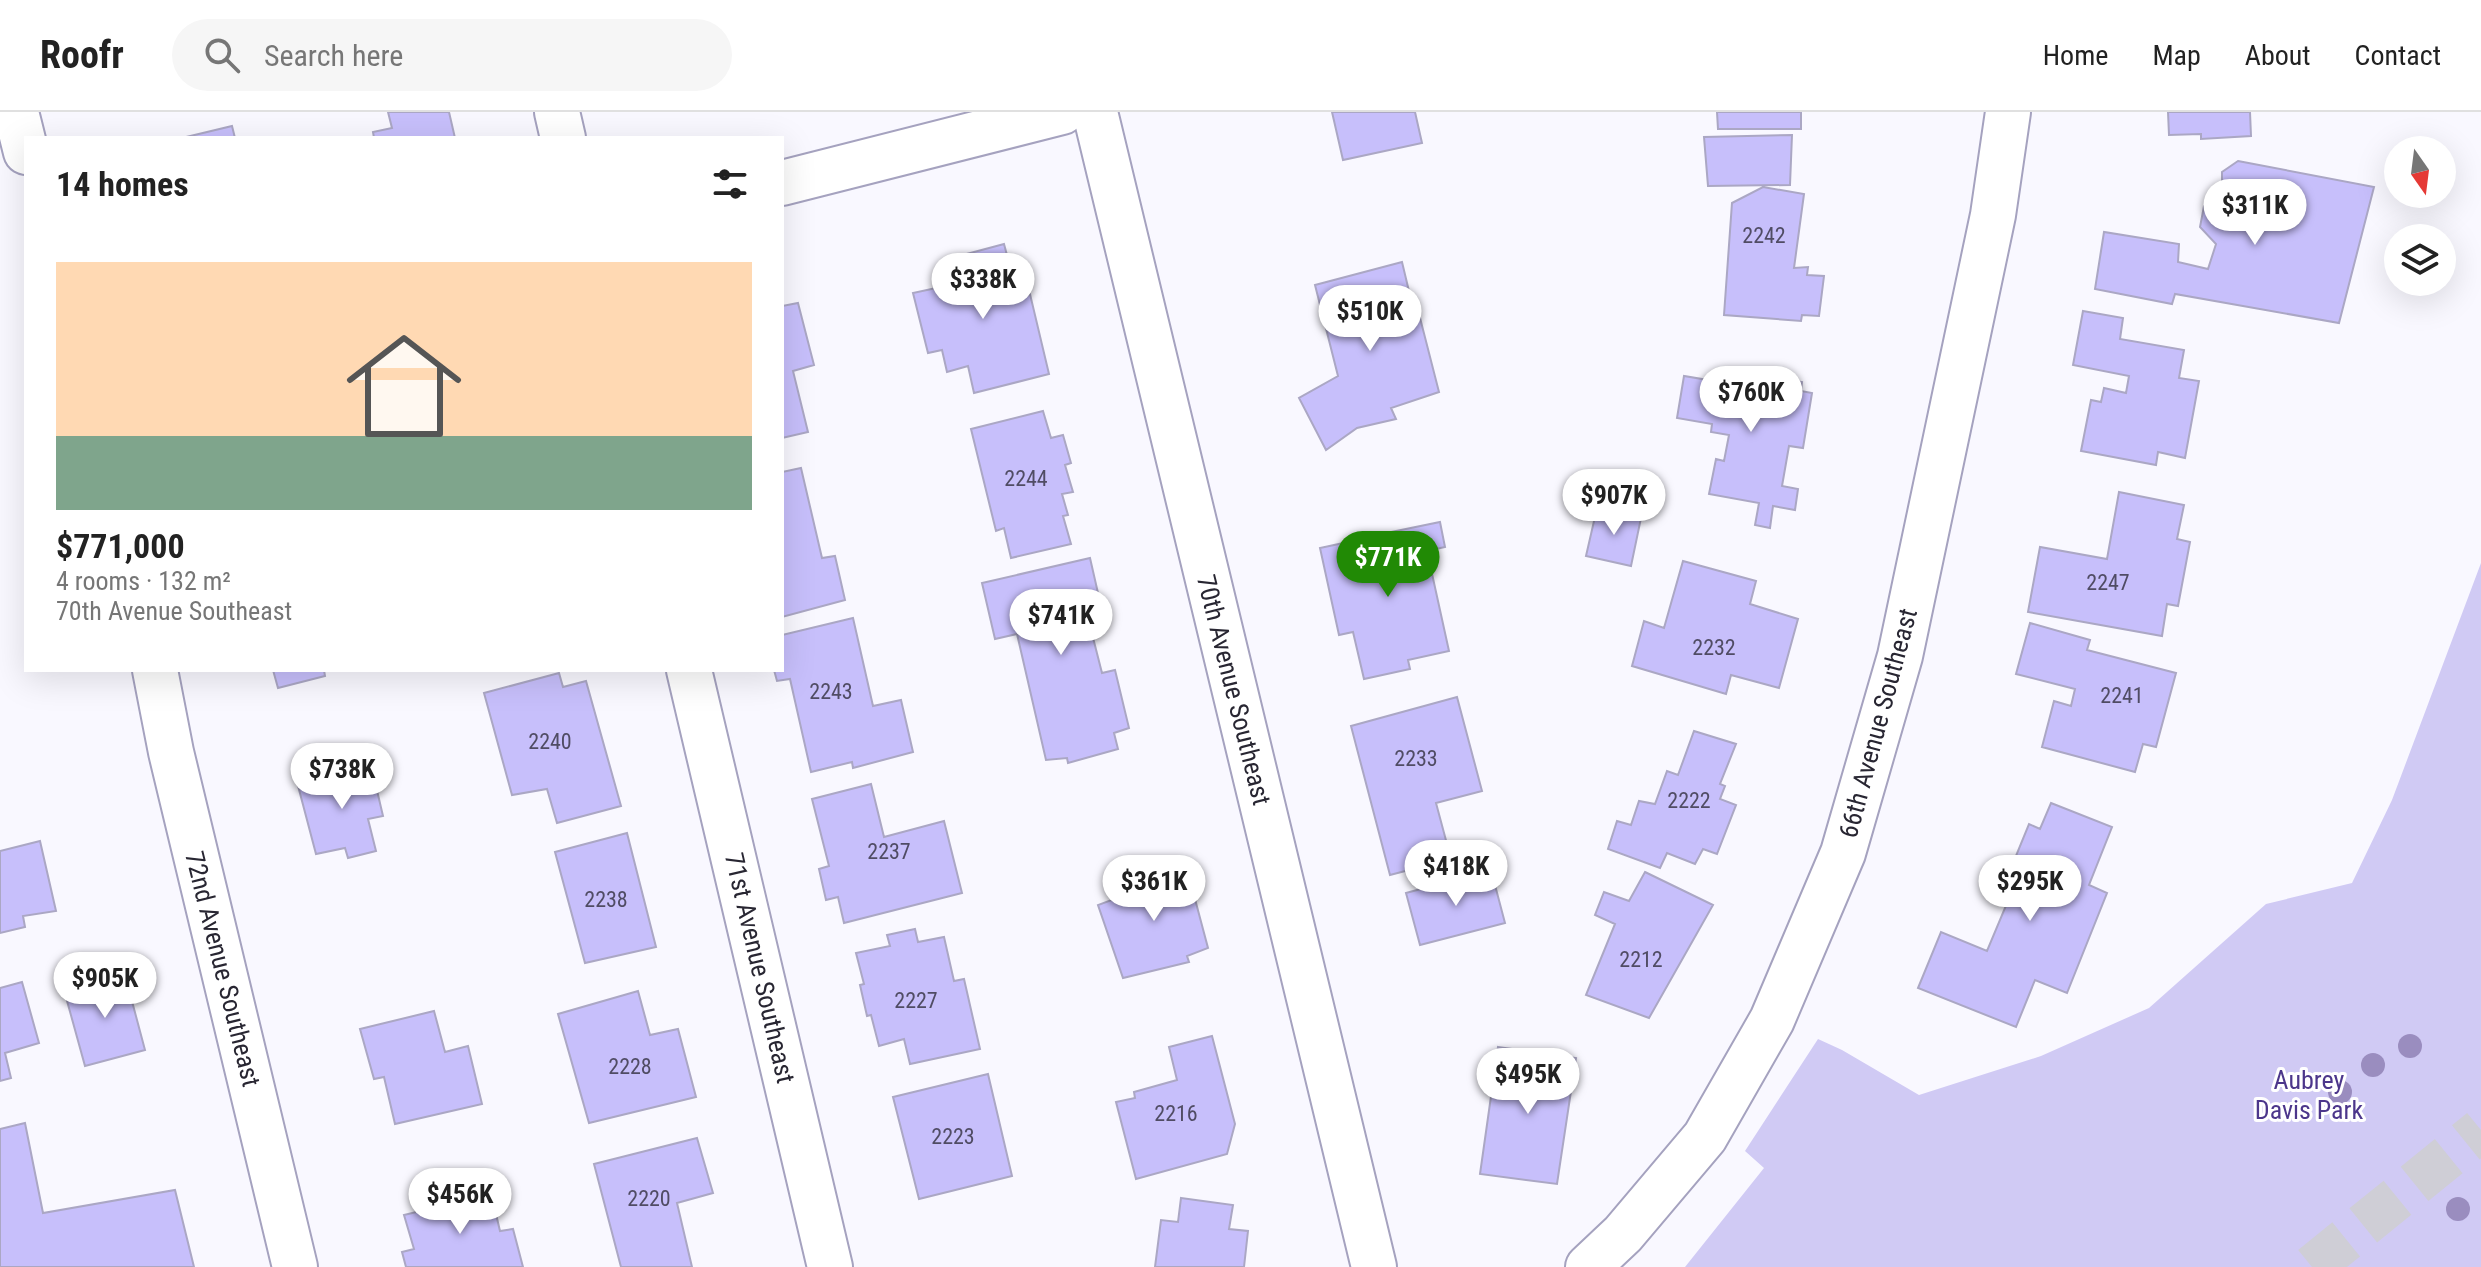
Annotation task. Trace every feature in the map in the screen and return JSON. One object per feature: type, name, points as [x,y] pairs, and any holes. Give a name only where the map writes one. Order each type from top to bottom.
[{"type":"street","points":[[16,112],[24,144]]},
{"type":"street","points":[[557,112],[563,136]]},
{"type":"street","points":[[784,182],[1062,112]]},
{"type":"street","name":"70th Avenue Southeast","points":[[1095,112],[1374,1267]]},
{"type":"street","name":"66th Avenue Southeast","points":[[1588,1267],[1623,1234],[1705,1137],[1772,1020],[1843,853],[1900,656],[1993,215],[2008,112]]},
{"type":"street","name":"72nd Avenue Southeast","points":[[155,672],[171,752],[295,1267]]},
{"type":"street","name":"71st Avenue Southeast","points":[[689,672],[830,1267]]},
{"type":"green space","name":"Aubrey Davis Park","points":[[2481,563],[2481,1267],[1685,1267],[1764,1168],[1745,1151],[1818,1039],[1919,1095],[2041,1056],[2149,1008],[2266,904],[2352,883],[2392,800]]},
{"type":"building","points":[[388,112],[449,112],[455,136],[374,136],[373,132],[392,128]]},
{"type":"building","points":[[1332,112],[1415,112],[1422,143],[1343,160]]},
{"type":"building","points":[[1717,112],[1801,112],[1801,129],[1718,129]]},
{"type":"building","points":[[2168,112],[2250,112],[2251,136],[2201,139],[2201,134],[2169,135]]},
{"type":"building","points":[[232,126],[234,136],[190,136]]},
{"type":"building","points":[[1792,135],[1790,185],[1708,186],[1704,137]]},
{"type":"building","points":[[2238,161],[2374,187],[2339,323],[2175,294],[2172,304],[2095,289],[2104,232],[2179,244],[2178,262],[2208,269],[2216,244],[2200,227],[2204,206],[2222,194],[2222,172]]},
{"type":"building","points":[[1763,187],[1804,194],[1794,268],[1808,267],[1807,275],[1824,276],[1819,316],[1802,315],[1801,321],[1724,315],[1732,203]]},
{"type":"building","points":[[1004,244],[1011,270],[1017,269],[1022,295],[1030,294],[1049,374],[974,393],[968,366],[947,372],[942,350],[928,353],[913,293],[950,285],[944,260]]},
{"type":"building","points":[[1402,262],[1439,392],[1391,408],[1396,419],[1357,428],[1326,450],[1299,398],[1338,376],[1315,285]]},
{"type":"building","points":[[798,303],[814,365],[793,371],[808,432],[784,438],[784,306]]},
{"type":"building","points":[[2083,311],[2123,318],[2120,339],[2184,350],[2179,378],[2199,381],[2185,458],[2158,452],[2156,465],[2081,451],[2091,400],[2101,402],[2104,388],[2126,393],[2129,376],[2073,365]]},
{"type":"building","points":[[1722,369],[1802,382],[1801,391],[1812,393],[1803,448],[1789,446],[1782,486],[1798,489],[1795,510],[1773,506],[1770,528],[1755,525],[1759,503],[1709,494],[1716,459],[1724,461],[1729,435],[1711,432],[1712,424],[1677,418],[1684,376],[1720,382]]},
{"type":"building","points":[[1043,411],[1051,438],[1063,435],[1071,463],[1065,465],[1073,492],[1062,494],[1068,515],[1063,516],[1071,544],[1011,558],[1004,528],[996,531],[971,429]]},
{"type":"building","points":[[801,468],[822,558],[835,556],[845,600],[784,616],[784,472]]},
{"type":"building","points":[[2119,492],[2184,505],[2177,539],[2190,542],[2178,606],[2167,604],[2162,636],[2028,612],[2040,547],[2107,559]]},
{"type":"building","points":[[1597,508],[1641,518],[1631,566],[1586,556]]},
{"type":"building","points":[[1440,522],[1445,547],[1427,551],[1449,651],[1408,660],[1410,669],[1364,679],[1353,632],[1339,635],[1320,548],[1362,539],[1365,550],[1393,544],[1391,532]]},
{"type":"building","points":[[1090,558],[1103,615],[1088,618],[1102,673],[1115,670],[1129,728],[1114,733],[1118,749],[1068,763],[1067,758],[1046,760],[1017,634],[995,639],[982,583]]},
{"type":"building","points":[[1683,561],[1756,581],[1750,604],[1798,619],[1779,688],[1731,675],[1726,694],[1632,666],[1644,621],[1664,628]]},
{"type":"building","points":[[853,618],[873,706],[901,700],[913,752],[853,768],[852,762],[811,772],[790,679],[777,681],[775,672],[784,672],[784,635]]},
{"type":"building","points":[[2030,623],[2090,640],[2087,650],[2176,673],[2156,747],[2143,744],[2135,772],[2042,747],[2054,701],[2071,706],[2075,689],[2016,674]]},
{"type":"building","points":[[274,672],[324,672],[325,676],[278,688]]},
{"type":"building","points":[[559,673],[563,687],[586,681],[621,806],[557,823],[547,789],[512,795],[484,693]]},
{"type":"building","points":[[1457,697],[1482,791],[1436,803],[1451,859],[1390,875],[1351,726]]},
{"type":"building","points":[[1694,731],[1736,744],[1720,784],[1725,786],[1720,799],[1736,805],[1717,854],[1703,849],[1695,864],[1667,853],[1660,868],[1608,849],[1617,821],[1631,825],[1639,801],[1655,804],[1667,771],[1678,775]]},
{"type":"building","points":[[371,765],[383,816],[368,819],[376,851],[348,858],[345,848],[316,854],[297,782]]},
{"type":"building","points":[[871,784],[884,837],[944,821],[962,893],[844,923],[838,897],[826,900],[819,869],[829,866],[812,799]]},
{"type":"building","points":[[2051,803],[2112,827],[2089,885],[2107,893],[2067,993],[2035,980],[2016,1027],[1918,988],[1941,932],[1987,951],[2018,877],[2009,873],[2029,824],[2040,829]]},
{"type":"building","points":[[627,833],[656,947],[585,963],[555,852]]},
{"type":"building","points":[[40,841],[56,911],[23,916],[25,927],[0,933],[0,851]]},
{"type":"building","points":[[1174,861],[1181,888],[1191,884],[1208,948],[1187,956],[1189,962],[1123,978],[1098,905],[1136,891],[1130,873]]},
{"type":"building","points":[[1491,870],[1505,923],[1420,945],[1406,893]]},
{"type":"building","points":[[1645,872],[1713,905],[1649,1018],[1586,995],[1615,924],[1595,915],[1604,892],[1629,901]]},
{"type":"building","points":[[915,929],[918,942],[944,937],[954,981],[964,979],[980,1049],[910,1064],[904,1039],[879,1046],[871,1015],[867,1016],[860,985],[864,984],[856,953],[890,946],[887,935]]},
{"type":"building","points":[[125,975],[145,1050],[85,1066],[64,990]]},
{"type":"building","points":[[22,982],[39,1043],[5,1053],[11,1078],[0,1081],[0,988]]},
{"type":"building","points":[[638,991],[650,1035],[678,1029],[696,1097],[589,1123],[558,1014]]},
{"type":"building","points":[[434,1011],[445,1052],[468,1046],[482,1104],[395,1124],[384,1077],[374,1079],[360,1029]]},
{"type":"building","points":[[1212,1036],[1235,1124],[1227,1154],[1136,1179],[1116,1102],[1135,1098],[1134,1092],[1177,1080],[1169,1047]]},
{"type":"building","points":[[1498,1047],[1576,1058],[1557,1184],[1480,1174]]},
{"type":"building","points":[[988,1074],[1012,1176],[919,1199],[893,1097]]},
{"type":"building","points":[[25,1123],[43,1213],[175,1190],[194,1267],[0,1267],[0,1129]]},
{"type":"building","points":[[697,1138],[713,1193],[677,1203],[692,1267],[621,1267],[594,1164]]},
{"type":"building","points":[[474,1191],[477,1201],[492,1197],[500,1231],[513,1229],[523,1267],[406,1267],[402,1252],[414,1249],[404,1215],[433,1208],[431,1201]]},
{"type":"building","points":[[1181,1198],[1233,1205],[1229,1229],[1248,1231],[1244,1267],[1155,1267],[1161,1220],[1178,1222]]},
{"type":"tunnel","points":[[2312,1267],[2481,1130]]}]
